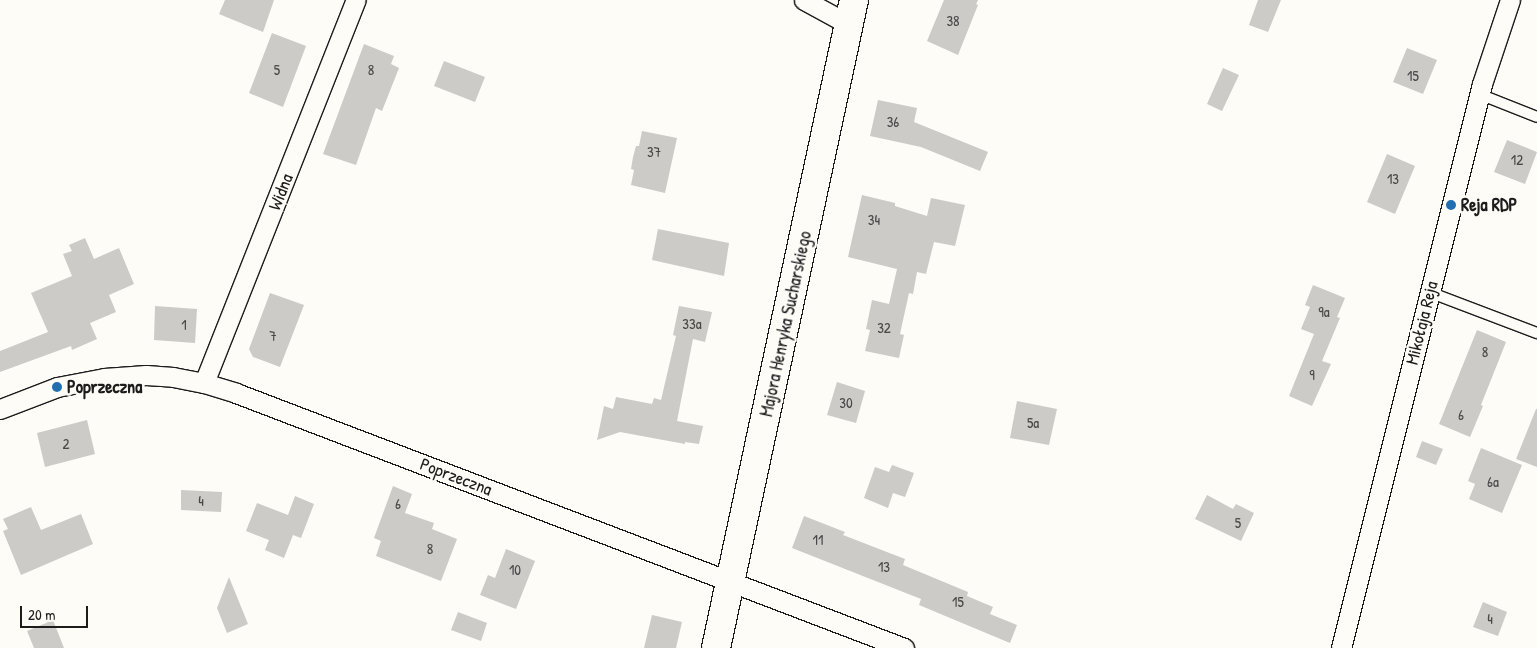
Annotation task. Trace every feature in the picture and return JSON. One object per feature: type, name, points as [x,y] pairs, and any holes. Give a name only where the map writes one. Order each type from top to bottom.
[{"type":"street","name":"Widna","points":[[204,383],[356,0]]},
{"type":"street","points":[[804,0],[852,12]]},
{"type":"street","name":"Mikołaja Reja","points":[[1341,648],[1479,94],[1510,0]]},
{"type":"street","name":"Majora Henryka Sucharskiego","points":[[716,648],[852,12]]},
{"type":"street","name":"Poprzeczna","points":[[0,409],[57,387],[104,378],[146,375],[173,377],[204,383],[236,393],[904,648]]},
{"type":"lane","points":[[1479,94],[1537,117]]},
{"type":"lane","points":[[1429,292],[1537,333]]},
{"type":"building","points":[[225,0],[274,0],[263,32],[219,14]]},
{"type":"building","points":[[944,0],[978,0],[976,4],[978,5],[958,55],[927,41]]},
{"type":"building","points":[[1258,0],[1281,0],[1268,32],[1249,25]]},
{"type":"building","points":[[272,33],[306,46],[283,107],[249,93]]},
{"type":"building","points":[[364,44],[394,56],[391,64],[399,68],[382,111],[376,108],[356,165],[323,154]]},
{"type":"building","points":[[1407,48],[1437,60],[1423,94],[1393,82]]},
{"type":"building","points":[[444,61],[485,77],[475,102],[434,86]]},
{"type":"building","points":[[1223,68],[1239,75],[1222,111],[1207,104]]},
{"type":"building","points":[[878,100],[917,108],[914,122],[988,152],[980,171],[921,147],[870,136]]},
{"type":"building","points":[[642,131],[677,138],[665,193],[631,185],[634,170],[631,169],[633,157],[636,146],[639,146]]},
{"type":"building","points":[[1507,140],[1537,152],[1525,184],[1494,172]]},
{"type":"building","points":[[1387,154],[1415,166],[1395,214],[1367,202]]},
{"type":"building","points":[[862,195],[895,203],[895,206],[927,216],[931,198],[965,205],[955,246],[934,242],[926,274],[917,272],[913,294],[909,293],[900,334],[904,335],[899,358],[865,351],[870,330],[866,329],[872,300],[889,304],[897,269],[848,257]]},
{"type":"building","points":[[658,229],[729,243],[724,276],[652,260]]},
{"type":"building","points":[[85,238],[94,259],[119,248],[134,284],[109,295],[116,312],[90,323],[97,339],[72,350],[71,346],[0,372],[0,351],[48,332],[31,293],[72,276],[63,254],[72,251],[69,245]]},
{"type":"building","points":[[1313,285],[1345,298],[1337,317],[1340,318],[1322,361],[1331,364],[1312,406],[1289,396],[1314,334],[1301,329],[1310,307],[1305,305]]},
{"type":"building","points":[[270,293],[304,305],[280,367],[253,357],[249,349]]},
{"type":"building","points":[[155,306],[197,309],[195,343],[154,340]]},
{"type":"building","points":[[679,306],[712,312],[705,342],[693,339],[677,421],[703,426],[699,444],[685,442],[685,444],[620,432],[597,440],[604,406],[613,409],[616,397],[652,404],[654,398],[661,400],[676,336],[673,335]]},
{"type":"building","points":[[1477,330],[1506,342],[1470,437],[1439,424]]},
{"type":"building","points":[[837,382],[865,391],[856,423],[827,415]]},
{"type":"building","points":[[1017,401],[1057,409],[1049,445],[1010,438]]},
{"type":"building","points":[[1537,409],[1537,467],[1516,459]]},
{"type":"building","points":[[87,420],[95,454],[45,467],[37,433]]},
{"type":"building","points":[[1422,441],[1443,449],[1436,465],[1416,457]]},
{"type":"building","points":[[1481,448],[1522,465],[1502,513],[1469,499],[1475,484],[1468,481]]},
{"type":"building","points":[[892,465],[914,473],[905,497],[893,493],[888,508],[864,498],[875,467],[889,472]]},
{"type":"building","points":[[393,486],[412,494],[405,513],[434,523],[432,529],[457,539],[441,581],[376,556],[381,541],[374,538]]},
{"type":"building","points":[[181,490],[222,492],[221,512],[181,510]]},
{"type":"building","points":[[1207,495],[1233,509],[1236,504],[1254,513],[1241,541],[1195,519]]},
{"type":"building","points":[[295,496],[314,504],[301,538],[293,535],[284,558],[265,550],[269,540],[246,531],[257,503],[288,515]]},
{"type":"building","points":[[31,507],[41,530],[81,514],[93,544],[21,575],[3,531],[8,529],[3,519]]},
{"type":"building","points":[[804,516],[845,532],[843,535],[905,559],[903,565],[968,592],[967,596],[993,607],[990,614],[1017,625],[1010,643],[919,605],[921,599],[792,548]]},
{"type":"building","points":[[506,549],[535,561],[516,609],[480,595],[488,575],[495,578]]},
{"type":"building","points":[[229,577],[248,624],[227,633],[217,608]]},
{"type":"building","points":[[1483,602],[1507,612],[1498,636],[1473,627]]},
{"type":"building","points":[[458,612],[487,623],[481,641],[451,630]]},
{"type":"building","points":[[652,615],[682,622],[676,648],[644,648]]},
{"type":"building","points":[[53,620],[64,648],[34,648],[27,631]]},
{"type":"place","name":"Reja RDP","points":[[1451,205]]},
{"type":"place","name":"Poprzeczna","points":[[57,387]]}]
